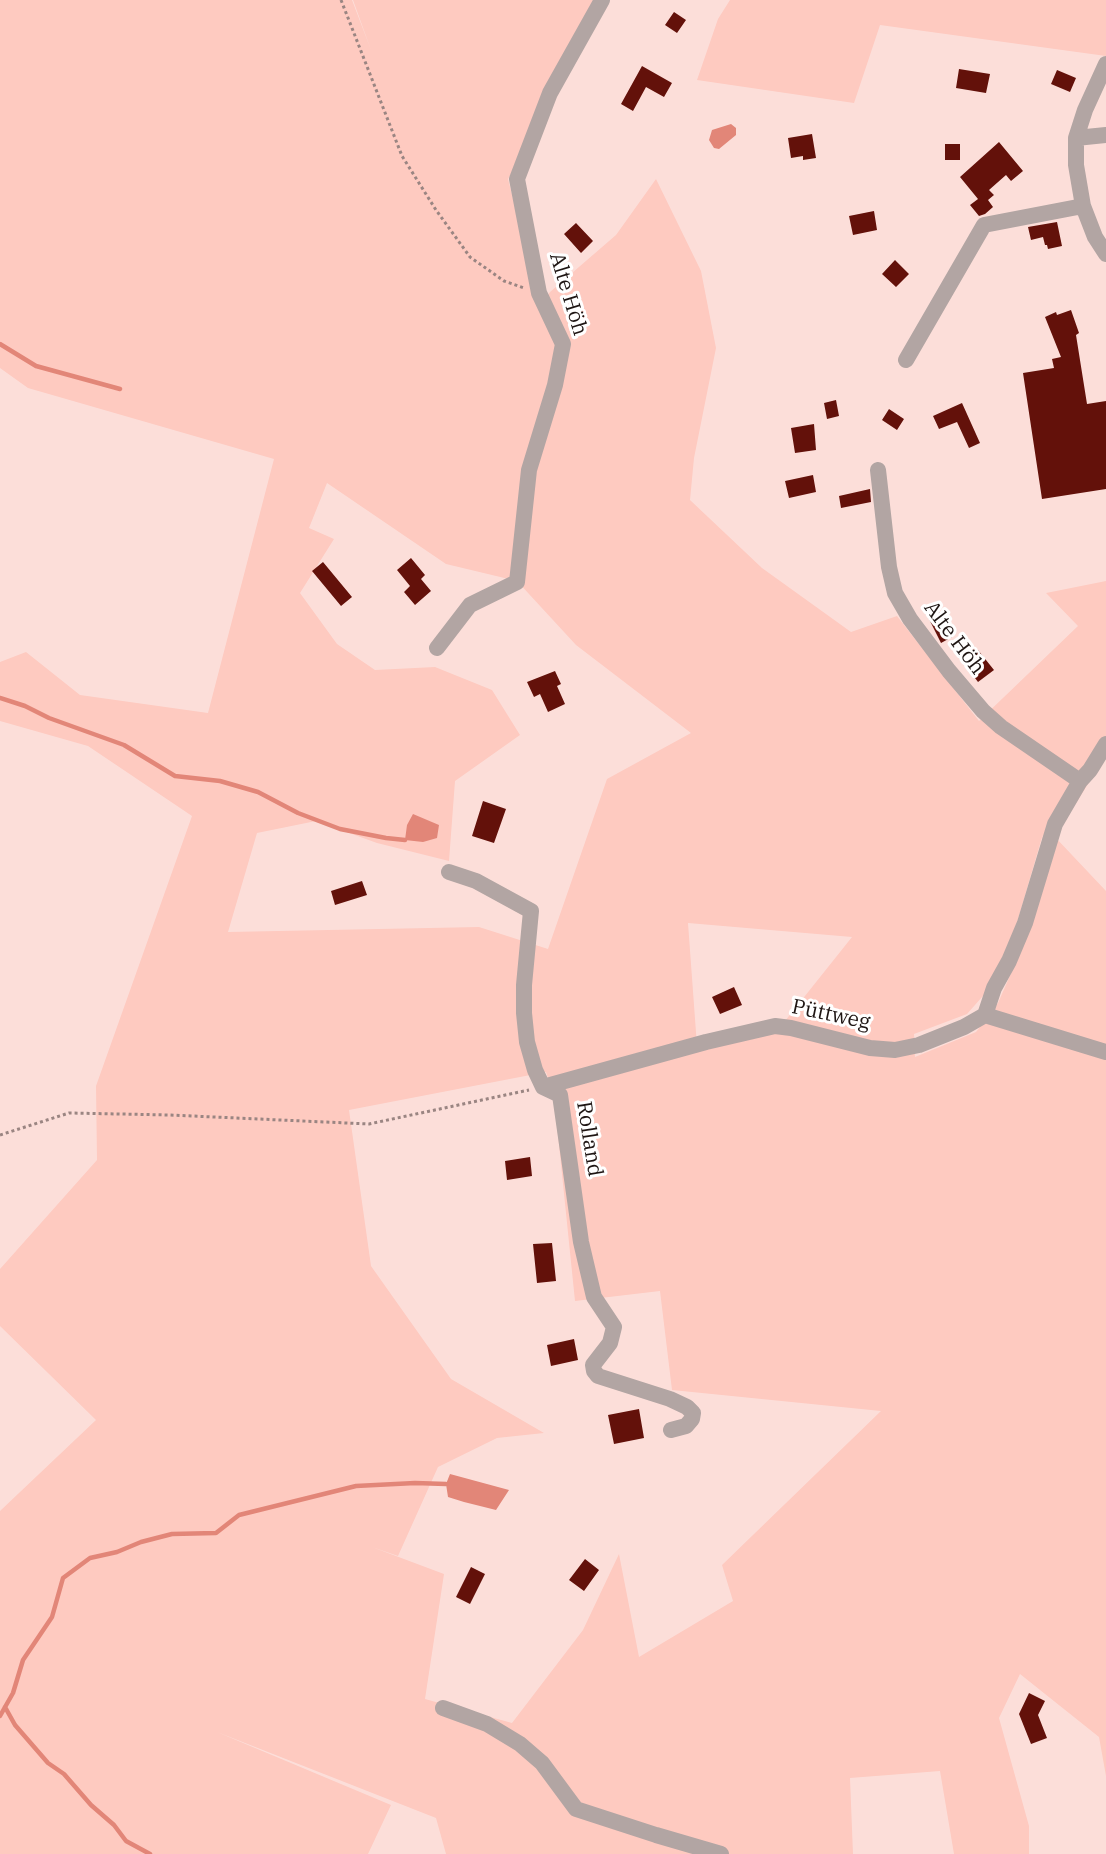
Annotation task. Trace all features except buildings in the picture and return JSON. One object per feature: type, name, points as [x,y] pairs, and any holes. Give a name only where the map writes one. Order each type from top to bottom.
[{"type":"lane","name":"Alte Höh","points":[[436,648],[470,605],[517,582],[529,470],[555,385],[563,344],[539,293],[517,179],[550,93],[602,0]]},
{"type":"lane","points":[[1106,64],[1085,110],[1076,138],[1076,165],[1083,206],[1095,237],[1106,254]]},
{"type":"lane","points":[[1076,138],[1106,135]]},
{"type":"lane","points":[[906,360],[984,225],[1083,206]]},
{"type":"lane","name":"Alte Höh","points":[[878,470],[889,567],[895,593],[910,619],[983,711],[1001,727],[1080,781]]},
{"type":"lane","points":[[1106,744],[1054,824],[1024,923],[1009,962],[994,988],[985,1015],[1106,1052]]},
{"type":"lane","name":"Rolland","points":[[449,872],[476,881],[531,911],[524,985],[524,1013],[528,1042],[535,1070],[543,1087],[560,1095],[582,1242],[594,1297],[614,1327],[610,1343],[593,1365],[594,1371],[598,1377],[687,1407],[693,1413],[692,1419],[686,1426],[671,1430]]},
{"type":"lane","name":"Püttweg","points":[[543,1087],[706,1042],[775,1026],[870,1048],[895,1050],[919,1045],[964,1027],[985,1015]]},
{"type":"lane","points":[[443,1708],[487,1724],[520,1744],[542,1763],[576,1809],[721,1854]]},
{"type":"path","points":[[341,0],[402,156],[436,210],[470,257],[504,281],[539,293]]},
{"type":"path","points":[[0,1135],[69,1113],[369,1124],[543,1087]]},
{"type":"shaded area","points":[[0,0],[352,0],[371,50],[353,0],[608,0],[508,179],[540,305],[550,292],[616,235],[656,179],[701,271],[716,348],[694,458],[690,500],[762,568],[851,632],[897,616],[979,721],[1078,626],[1046,593],[1106,581],[1106,755],[1055,837],[1106,891],[1106,1776],[1099,1737],[1020,1674],[999,1718],[1029,1826],[1029,1854],[954,1854],[940,1771],[850,1778],[853,1854],[446,1854],[436,1818],[217,1732],[391,1805],[368,1854],[0,1854],[0,1511],[96,1420],[0,1326],[0,1269],[97,1160],[96,1086],[192,816],[88,746],[0,721],[0,662],[26,652],[80,695],[208,713],[274,459],[28,388],[0,368]],"holes":[[[327,483],[446,564],[517,581],[576,645],[691,733],[607,779],[548,949],[479,927],[228,932],[257,833],[316,821],[377,843],[449,861],[455,781],[520,735],[492,690],[435,667],[375,670],[337,644],[300,593],[334,539],[309,528]],[[1043,834],[1026,939],[998,1003],[976,1032],[915,1057],[914,1034],[967,1014],[990,988],[1014,933]],[[688,923],[852,937],[785,1021],[697,1046]],[[546,1072],[554,1096],[575,1301],[660,1291],[672,1390],[881,1411],[722,1565],[733,1601],[639,1657],[619,1554],[583,1630],[512,1723],[425,1699],[444,1574],[372,1547],[398,1556],[438,1467],[497,1438],[544,1433],[451,1379],[371,1266],[349,1110]]]},
{"type":"shaded area","points":[[730,0],[1106,0],[1106,56],[880,25],[854,103],[697,80],[718,19]]},
{"type":"shaded area","points":[[731,124],[736,128],[736,135],[719,149],[714,148],[709,140],[712,130]]},
{"type":"shaded area","points":[[413,814],[439,825],[437,838],[423,842],[405,840],[407,825]]},
{"type":"shaded area","points":[[450,1474],[509,1490],[496,1510],[464,1502],[448,1497],[446,1484]]},
{"type":"waterway","points":[[0,344],[36,366],[120,389]]},
{"type":"waterway","points":[[0,698],[124,745],[175,776],[220,781],[258,792],[298,813],[340,829],[405,840]]},
{"type":"waterway","points":[[0,1716],[13,1693],[23,1660],[52,1617],[63,1578],[90,1558],[117,1552],[141,1542],[172,1534],[216,1533],[239,1515],[356,1486],[446,1484]]},
{"type":"waterway","points":[[5,1707],[15,1725],[48,1763],[64,1774],[91,1805],[114,1825],[126,1841],[150,1854]]}]
